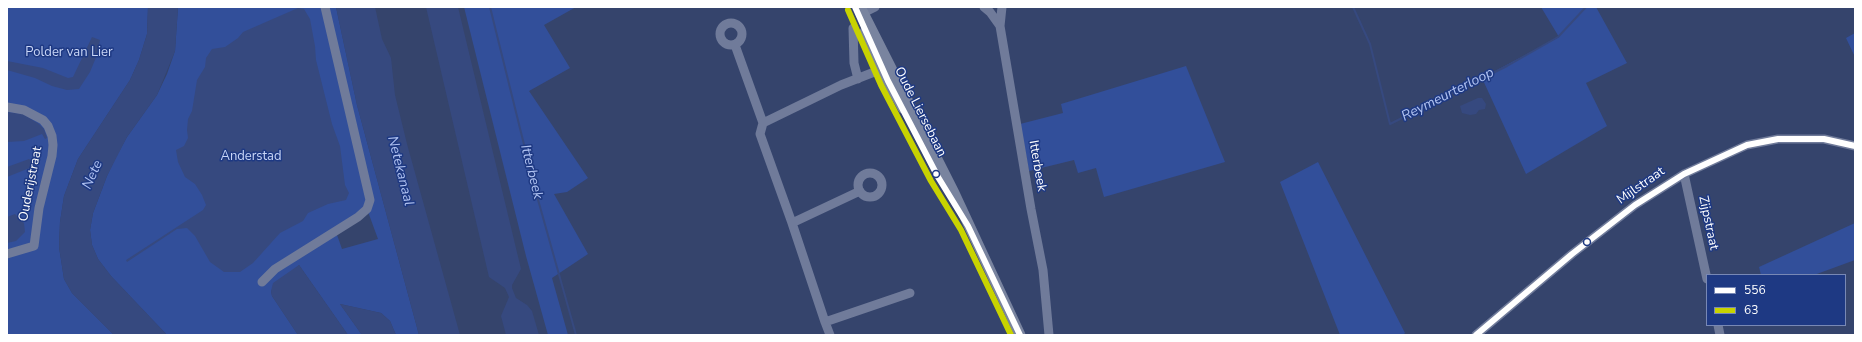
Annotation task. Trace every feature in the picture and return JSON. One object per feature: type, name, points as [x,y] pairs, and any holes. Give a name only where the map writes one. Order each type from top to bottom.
[{"type":"main road","name":"Oude Liersebaan","points":[[859,9],[883,64],[938,177],[968,226],[1020,335]]},
{"type":"street","points":[[262,282],[275,269],[358,217],[367,209],[370,200],[368,186],[343,89],[325,7]]},
{"type":"street","points":[[859,9],[875,7]]},
{"type":"street","name":"Itterbeek","points":[[984,7],[990,12],[1000,26],[1031,209],[1043,270],[1049,335]]},
{"type":"street","points":[[1000,26],[1002,7]]},
{"type":"street","points":[[853,28],[854,63],[857,77]]},
{"type":"street","points":[[735,45],[763,123],[760,134],[830,335]]},
{"type":"street","points":[[763,123],[883,64]]},
{"type":"street","name":"Ouderijstraat","points":[[7,107],[24,110],[37,117],[48,126],[52,136],[52,156],[39,208],[34,246],[7,254]]},
{"type":"street","name":"Mijlstraat","points":[[1476,335],[1566,259],[1635,205],[1684,174],[1747,145],[1778,139],[1824,139],[1855,146]]},
{"type":"street","name":"Zijpstraat","points":[[1684,174],[1706,274]]},
{"type":"street","points":[[792,223],[860,191]]},
{"type":"street","points":[[826,322],[910,293]]},
{"type":"green space","name":"Polder van Lier","points":[[7,7],[148,7],[147,34],[139,60],[130,80],[78,159],[64,196],[60,222],[59,247],[64,279],[72,293],[114,335],[7,335]]},
{"type":"green space","name":"Anderstad","points":[[178,7],[336,7],[357,105],[419,335],[396,335],[390,321],[381,313],[340,304],[362,335],[348,335],[299,265],[271,291],[272,296],[298,335],[167,335],[111,276],[98,259],[92,245],[90,230],[93,213],[116,157],[127,137],[157,95],[167,74],[175,51]],"holes":[[[367,209],[378,239],[342,249],[336,232]]]},
{"type":"green space","points":[[464,7],[576,7],[544,25],[570,68],[529,91],[588,178],[567,192],[554,194],[588,254],[552,278],[568,335],[548,335],[526,256]]},
{"type":"green space","points":[[1541,7],[1596,7],[1627,63],[1586,83],[1607,126],[1526,174],[1482,78],[1559,37]]},
{"type":"green space","points":[[1855,33],[1855,57],[1846,38]]},
{"type":"green space","points":[[1186,66],[1225,162],[1104,197],[1096,168],[1078,173],[1074,160],[1029,171],[1020,124],[1063,113],[1061,104]]},
{"type":"green space","points":[[1318,162],[1405,333],[1403,335],[1340,335],[1280,182]]},
{"type":"green space","points":[[1855,223],[1855,260],[1817,274],[1761,274],[1759,267]]},
{"type":"water","name":"Nete","points":[[148,7],[178,7],[175,51],[157,95],[127,137],[107,176],[93,213],[90,230],[92,245],[98,259],[111,276],[167,335],[114,335],[72,293],[64,279],[59,247],[60,222],[64,196],[78,159],[130,80],[139,60],[147,34]]},
{"type":"water","name":"Netekanaal","points":[[336,7],[375,7],[382,39],[391,58],[395,95],[407,144],[460,335],[419,335],[357,105]]},
{"type":"water","points":[[426,7],[458,7],[521,269],[512,285],[512,288],[516,298],[527,305],[532,311],[539,335],[506,335],[501,316],[509,297],[505,288],[489,277]]},
{"type":"water","name":"Anderstad","points":[[298,8],[304,9],[310,19],[316,60],[332,124],[340,146],[345,185],[349,193],[346,200],[328,204],[308,213],[303,221],[280,233],[253,263],[240,272],[224,272],[210,262],[195,236],[187,228],[177,229],[127,262],[126,260],[203,210],[206,205],[195,184],[185,177],[178,162],[176,150],[184,146],[188,138],[188,119],[192,111],[197,80],[205,67],[206,58],[212,49],[225,47],[238,38],[243,32]]},
{"type":"water","points":[[92,37],[100,40],[97,55],[90,72],[79,89],[67,90],[52,86],[35,78],[7,70],[7,61],[43,68],[68,78],[73,77]]},
{"type":"water","points":[[1478,98],[1482,98],[1486,104],[1485,109],[1479,110],[1476,114],[1470,115],[1462,113],[1460,106]]},
{"type":"water","points":[[7,112],[23,114],[39,124],[44,129],[47,138],[45,139],[42,134],[24,141],[7,142]]},
{"type":"water","points":[[29,159],[33,162],[32,167],[7,177],[7,167]]},
{"type":"water","points":[[15,214],[24,223],[25,232],[16,241],[7,243],[7,217]]},
{"type":"water","points":[[299,265],[348,335],[298,335],[272,296],[271,291],[273,283]]},
{"type":"water","points":[[340,304],[381,313],[390,321],[396,335],[362,335]]},
{"type":"waterway","name":"Itterbeek","points":[[490,7],[535,189],[576,335]]},
{"type":"waterway","name":"Reymeurterloop","points":[[1353,7],[1370,44],[1390,124],[1507,66],[1558,37],[1586,7]]},
{"type":"transit line","name":"556","points":[[855,7],[888,81],[938,177],[968,226],[1020,335]]},
{"type":"transit line","name":"63","points":[[848,10],[881,85],[931,181],[961,230],[1011,335]]},
{"type":"transit line","name":"556","points":[[1476,335],[1572,254],[1635,205],[1684,174],[1747,145],[1778,139],[1824,139],[1855,146]]}]
